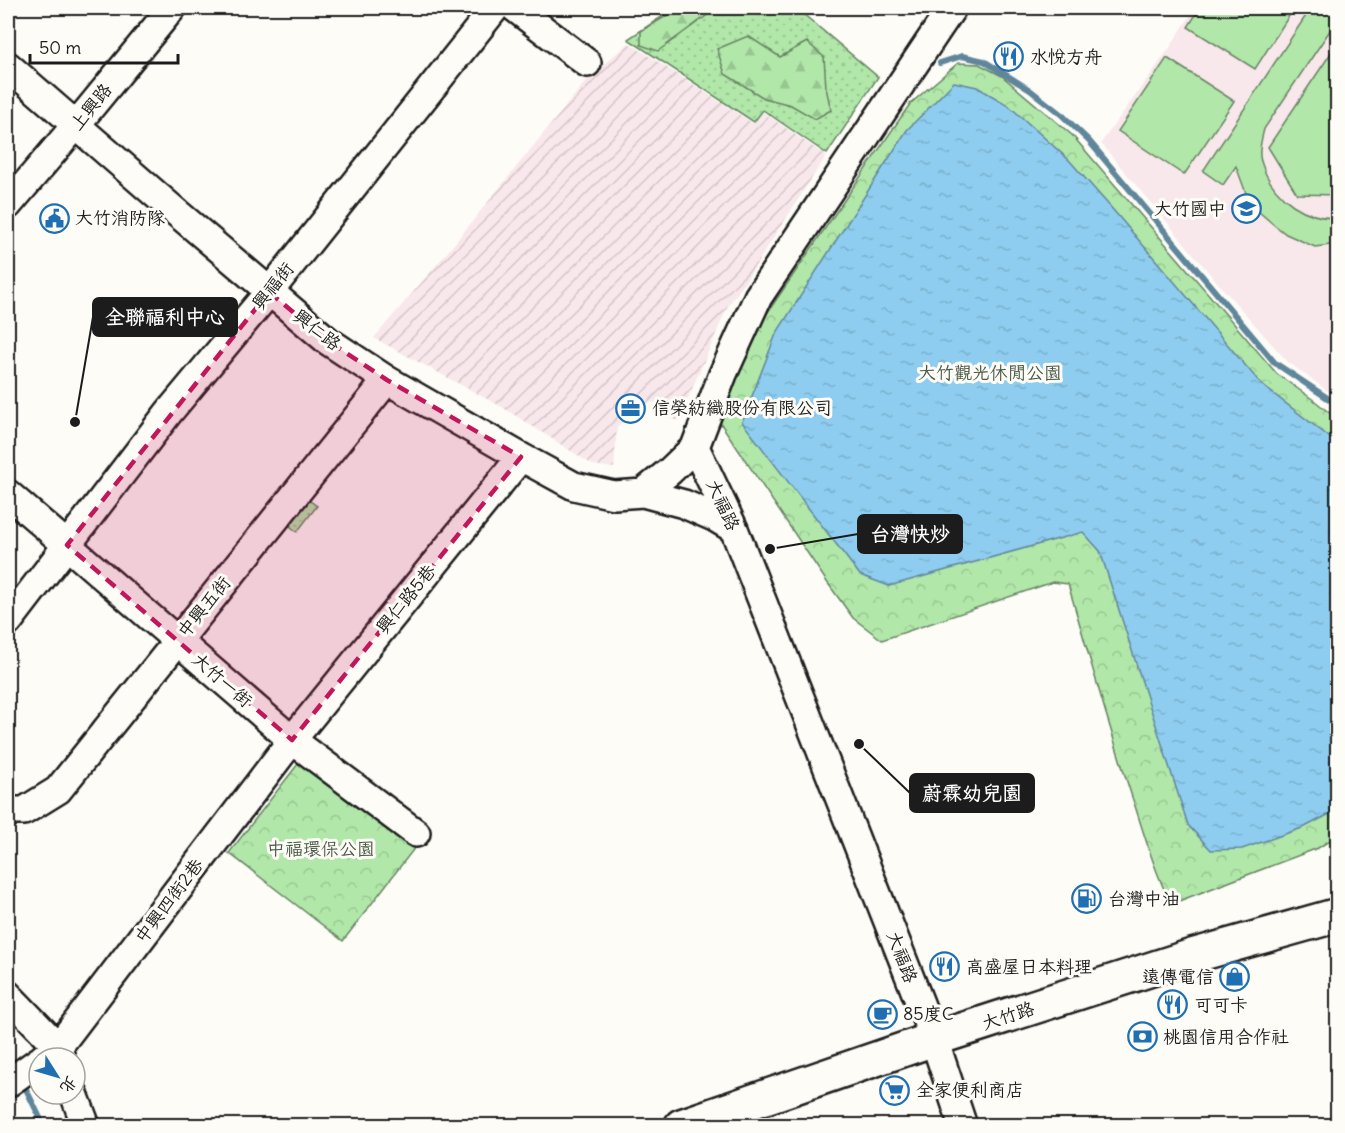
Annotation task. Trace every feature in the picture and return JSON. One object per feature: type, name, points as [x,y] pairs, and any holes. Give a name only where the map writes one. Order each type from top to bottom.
[{"type":"main road","name":"大竹路","points":[[681,1125],[729,1118],[934,1040],[1192,956],[1338,915]]},
{"type":"street","name":"上興路","points":[[8,205],[172,8]]},
{"type":"street","name":"興福街","points":[[8,622],[169,412],[270,292],[495,8]]},
{"type":"street","points":[[515,8],[587,63]]},
{"type":"street","points":[[643,493],[695,447],[723,374],[758,297],[952,8]]},
{"type":"street","name":"興仁路","points":[[8,66],[328,341],[387,380],[574,486],[614,495],[643,493],[684,504],[734,529]]},
{"type":"street","name":"中興五街","points":[[8,810],[24,811],[58,790],[387,380]]},
{"type":"street","name":"大福路","points":[[695,447],[734,529],[934,1040],[963,1125]]},
{"type":"street","name":"興仁路5巷","points":[[291,740],[521,457]]},
{"type":"street","name":"大竹一街","points":[[8,494],[291,740],[416,833]]},
{"type":"street","name":"中興四街2巷","points":[[58,1046],[291,740]]},
{"type":"street","points":[[8,995],[43,1046]]},
{"type":"street","name":"中興四街2巷","points":[[8,1083],[27,1071]]},
{"type":"street","points":[[79,1106],[86,1125]]},
{"type":"highlighted area","points":[[269,292],[328,341],[387,380],[521,457],[292,740],[67,545]]},
{"type":"shaded area","name":"大竹國中","points":[[1195,8],[1337,8],[1337,398],[1287,361],[1211,275],[1101,143],[1169,49]]},
{"type":"shaded area","points":[[629,43],[754,124],[763,112],[826,156],[728,306],[678,421],[668,417],[669,408],[661,402],[647,403],[617,427],[614,468],[593,465],[502,407],[374,338],[450,249],[591,75]]},
{"type":"green space","points":[[675,8],[796,8],[878,77],[827,154],[763,110],[754,122],[628,39]]},
{"type":"green space","points":[[680,8],[717,8],[658,51],[641,45],[641,31]]},
{"type":"green space","points":[[1200,8],[1294,8],[1255,69],[1188,27]]},
{"type":"green space","points":[[1311,8],[1337,8],[1337,20],[1264,129],[1260,153],[1269,180],[1284,198],[1303,211],[1337,218],[1337,244],[1315,247],[1286,234],[1258,211],[1247,196],[1236,166],[1223,185],[1203,171]]},
{"type":"green space","points":[[748,36],[780,57],[807,42],[824,57],[826,88],[831,110],[815,119],[791,105],[764,98],[725,74],[717,49]]},
{"type":"green space","points":[[1337,44],[1337,195],[1297,194],[1268,147]]},
{"type":"green space","points":[[1167,58],[1234,101],[1184,175],[1118,131]]},
{"type":"green space","name":"大竹觀光休閒公園","points":[[958,63],[979,64],[1002,76],[1072,135],[1277,374],[1337,419],[1337,836],[1318,848],[1171,904],[1152,857],[1127,781],[1068,584],[1053,582],[882,640],[853,618],[719,421],[759,325],[910,104]]},
{"type":"green space","points":[[303,496],[317,506],[297,532],[284,521]]},
{"type":"green space","name":"中福環保公園","points":[[301,760],[416,846],[343,941],[229,853]]},
{"type":"water","name":"大竹觀光休閒公園","points":[[954,82],[977,87],[1008,105],[1069,160],[1262,385],[1337,443],[1337,810],[1305,827],[1242,849],[1211,850],[1188,825],[1100,551],[1083,532],[889,586],[860,575],[742,422],[776,334],[907,130]]},
{"type":"waterway","points":[[940,63],[962,56],[984,61],[1030,90],[1062,115],[1089,141],[1275,363],[1338,405]]},
{"type":"waterway","points":[[24,1085],[44,1126]]},
{"type":"place","name":"水悅方舟","points":[[1009,57]]},
{"type":"place","name":"大竹國中","points":[[1247,209]]},
{"type":"place","name":"大竹消防隊","points":[[54,218]]},
{"type":"place","name":"信榮紡織股份有限公司","points":[[631,408]]},
{"type":"place","name":"全聯福利中心","points":[[75,422]]},
{"type":"place","name":"台灣快炒","points":[[770,549]]},
{"type":"place","name":"蔚霖幼兒園","points":[[859,744]]},
{"type":"place","name":"台灣中油","points":[[1087,899]]},
{"type":"place","name":"高盛屋日本料理","points":[[945,967]]},
{"type":"place","name":"遠傳電信","points":[[1235,977]]},
{"type":"place","name":"可可卡","points":[[1173,1005]]},
{"type":"place","name":"85度C","points":[[882,1014]]},
{"type":"place","name":"桃園信用合作社","points":[[1142,1037]]},
{"type":"place","name":"全家便利商店","points":[[895,1090]]}]
